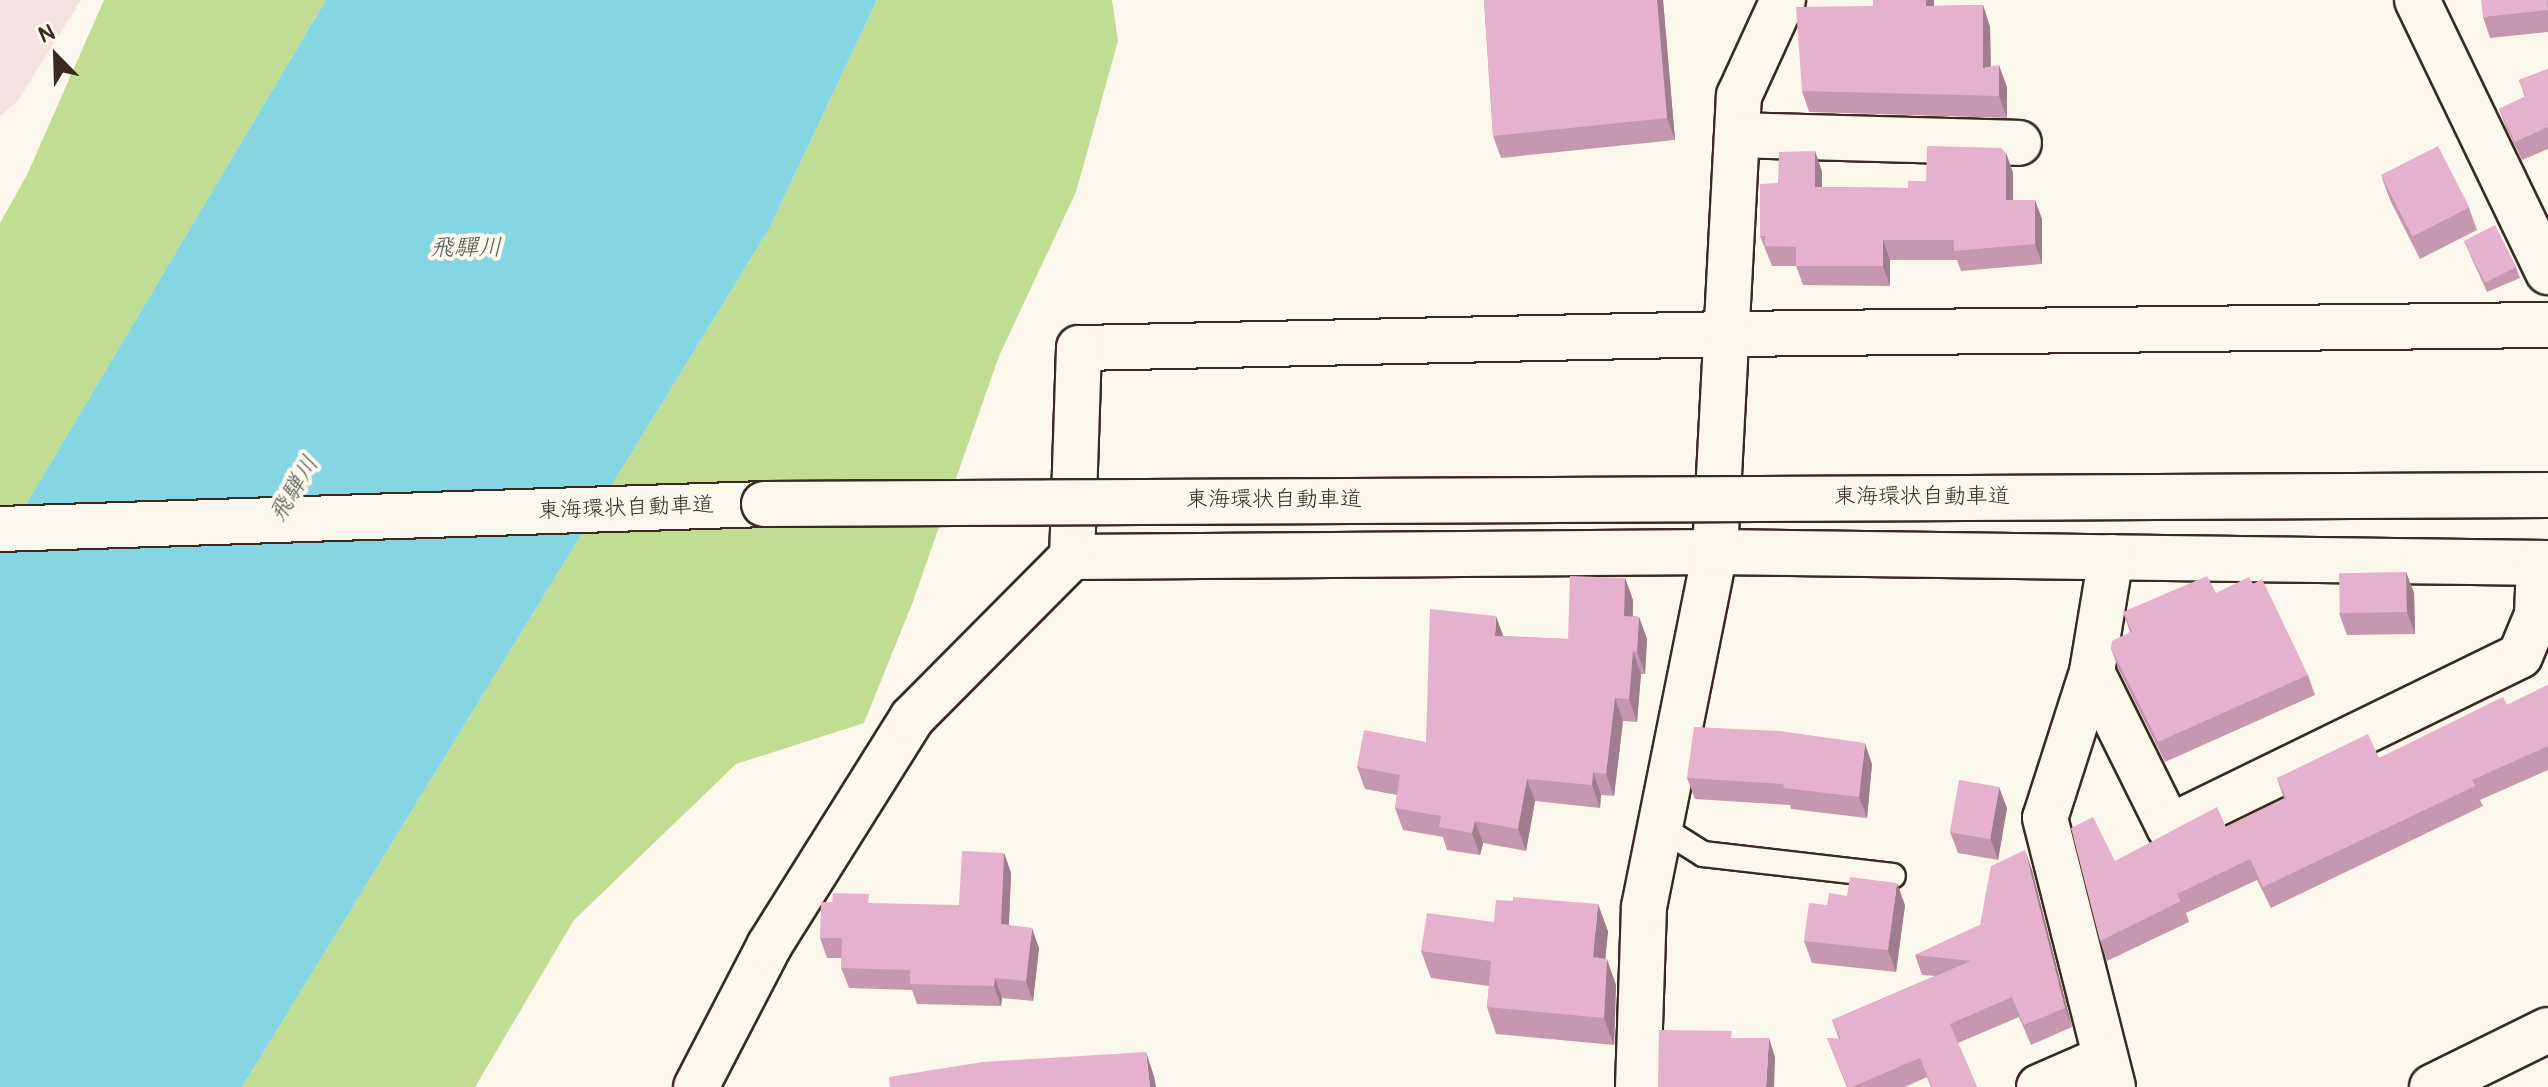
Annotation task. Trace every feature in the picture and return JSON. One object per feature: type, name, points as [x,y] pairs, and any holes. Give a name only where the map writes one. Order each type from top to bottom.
[{"type":"main road","points":[[1638,1087],[1644,907],[1715,552],[1739,96],[1783,0]]},
{"type":"main road","points":[[2417,0],[2548,272]]},
{"type":"main road","points":[[1737,135],[2019,143]]},
{"type":"main road","points":[[696,1087],[769,946],[912,718],[1072,557],[1079,348],[1728,334],[2548,325]]},
{"type":"main road","name":"東海環状自動車道","points":[[0,529],[808,502],[2548,495]]},
{"type":"main road","points":[[1072,557],[1715,552],[2543,563],[2542,615],[2520,656],[2169,827],[2092,672]]},
{"type":"main road","points":[[2039,1087],[2109,1072],[2045,818],[2092,672],[2111,557]]},
{"type":"main road","points":[[2432,1087],[2548,1030]]},
{"type":"lane","points":[[1660,827],[1703,854],[1893,876]]},
{"type":"shaded area","points":[[0,0],[81,0],[17,102],[0,116]]},
{"type":"green space","points":[[104,0],[326,0],[0,548],[0,223],[27,175]]},
{"type":"green space","points":[[877,0],[1112,0],[1118,41],[1076,192],[999,356],[912,604],[864,723],[736,764],[574,920],[475,1087],[242,1087],[769,229]]},
{"type":"water","name":"飛驒川","points":[[326,0],[877,0],[769,229],[242,1087],[0,1087],[0,548]]},
{"type":"building","points":[[1484,0],[1657,0],[1667,118],[1493,136]]},
{"type":"building","points":[[1873,0],[1926,0],[1926,6],[1983,5],[1983,68],[1999,65],[1999,96],[1802,91],[1796,7],[1873,6]]},
{"type":"building","points":[[2481,0],[2547,0],[2548,10],[2483,17]]},
{"type":"building","points":[[2548,69],[2548,127],[2515,142],[2499,109],[2526,96],[2519,80]]},
{"type":"building","points":[[1927,146],[2001,148],[2006,153],[2006,200],[2035,200],[2035,244],[1954,251],[1954,240],[1883,240],[1883,266],[1796,266],[1796,247],[1765,246],[1765,236],[1760,236],[1760,184],[1778,183],[1779,152],[1815,151],[1815,187],[1908,188],[1908,181],[1926,181]]},
{"type":"building","points":[[2438,146],[2469,207],[2412,237],[2381,175]]},
{"type":"building","points":[[2495,225],[2516,267],[2485,283],[2464,241]]},
{"type":"building","points":[[2406,572],[2407,612],[2340,613],[2339,573]]},
{"type":"building","points":[[1570,576],[1625,578],[1624,616],[1639,617],[1629,699],[1615,698],[1606,774],[1593,772],[1592,785],[1527,779],[1518,829],[1475,821],[1472,833],[1439,827],[1441,816],[1395,808],[1400,775],[1357,767],[1364,730],[1426,742],[1430,609],[1496,616],[1495,636],[1568,639]]},
{"type":"building","points":[[2207,576],[2216,593],[2249,577],[2253,584],[2262,579],[2308,675],[2158,742],[2111,648],[2112,641],[2132,631],[2123,612]]},
{"type":"building","points":[[2548,685],[2548,746],[2472,780],[2475,786],[2263,887],[2250,859],[2177,894],[2181,901],[2100,941],[2071,828],[2093,817],[2115,861],[2217,807],[2226,827],[2286,798],[2277,778],[2368,734],[2379,758],[2503,697],[2507,705]]},
{"type":"building","points":[[1694,727],[1779,731],[1865,743],[1859,797],[1784,788],[1783,784],[1687,778]]},
{"type":"building","points":[[1959,780],[1999,787],[1990,839],[1950,832]]},
{"type":"building","points":[[2025,850],[2065,1008],[2024,1025],[2012,997],[1950,1024],[1977,1087],[1932,1087],[1920,1058],[1848,1087],[1827,1038],[1841,1039],[1832,1020],[1971,961],[1915,955],[1980,925],[1991,866]]},
{"type":"building","points":[[962,851],[1004,853],[1001,924],[1032,928],[1026,981],[995,978],[994,986],[910,984],[910,970],[841,968],[842,938],[820,938],[821,902],[832,902],[833,893],[869,894],[868,903],[959,905]]},
{"type":"building","points":[[1850,877],[1897,883],[1888,950],[1804,941],[1809,903],[1827,905],[1829,893],[1847,896]]},
{"type":"building","points":[[1513,897],[1598,904],[1593,957],[1607,959],[1604,1018],[1487,1007],[1491,961],[1421,951],[1427,913],[1494,922],[1496,900],[1513,901]]},
{"type":"building","points":[[1659,1030],[1732,1031],[1731,1038],[1769,1038],[1766,1087],[1658,1087]]},
{"type":"building","points":[[1146,1052],[1150,1087],[890,1087],[889,1077],[983,1062]]},
{"type":"water label","name":"飛騨川","points":[[294,489]]}]
